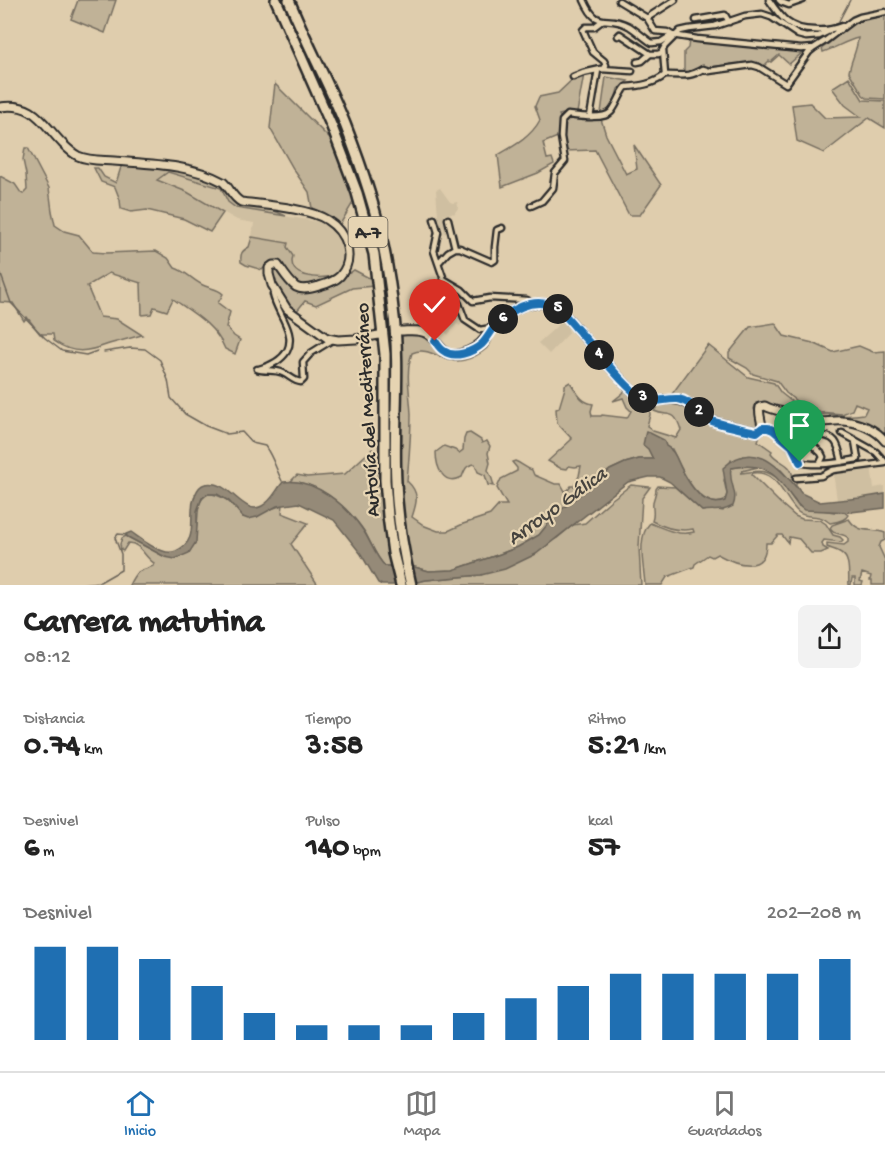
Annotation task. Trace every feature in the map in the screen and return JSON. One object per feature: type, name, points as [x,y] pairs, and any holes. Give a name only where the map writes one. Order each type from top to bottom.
[{"type":"highway","name":"Autovía del Mediterráneo","points":[[276,0],[332,127],[357,193],[374,254],[385,354],[393,553],[401,585]]},
{"type":"highway","name":"Autovía del Mediterráneo","points":[[289,0],[345,124],[368,188],[384,250],[394,312],[396,353],[391,480],[411,585]]},
{"type":"main road","points":[[0,107],[13,105],[37,115],[53,134],[79,157],[193,170],[223,182],[234,197],[241,201],[316,214],[327,220],[336,227],[348,251],[347,263],[340,276],[332,282],[310,289],[302,289],[296,287],[278,265],[273,265],[269,268],[269,274],[276,292],[287,309],[327,338],[356,339],[379,335]]},
{"type":"main road","points":[[400,331],[415,330],[426,333],[443,351],[459,354],[482,344],[507,315],[533,303],[552,306],[560,310],[620,379],[639,396],[652,402],[676,399],[685,401],[712,421],[757,432],[762,428],[760,407],[765,406],[777,412],[789,413],[818,422],[854,423],[870,429],[885,441]]},
{"type":"street","points":[[584,0],[592,15],[602,21],[616,21],[628,26],[652,43],[661,42],[684,30],[715,26],[745,15],[771,16],[798,35],[806,37],[819,36],[860,17],[885,12]]},
{"type":"street","points":[[647,18],[675,0]]},
{"type":"street","points":[[769,0],[776,12],[795,28],[829,31]]},
{"type":"street","points":[[779,0],[789,5],[803,0]]},
{"type":"street","points":[[619,1],[647,18],[656,31],[697,39],[801,49],[814,48]]},
{"type":"street","points":[[696,21],[725,15],[729,22]]},
{"type":"street","points":[[590,117],[601,69],[606,66],[593,52],[583,30],[586,27],[594,27],[602,21]]},
{"type":"street","points":[[531,206],[542,201],[553,188],[555,173],[565,161],[561,137],[562,121],[568,115],[601,117],[611,112],[626,87],[644,86],[665,75],[690,76],[703,69],[709,71],[752,65],[786,84],[809,52],[847,24]]},
{"type":"street","points":[[618,36],[620,34],[650,54],[658,54],[674,35]]},
{"type":"street","points":[[663,50],[665,75]]},
{"type":"street","points":[[637,62],[650,54]]},
{"type":"street","points":[[573,77],[601,69],[632,71]]},
{"type":"street","points":[[434,219],[438,232],[434,251],[444,280],[459,304],[465,320],[480,330],[493,329]]},
{"type":"street","points":[[448,219],[455,248]]},
{"type":"street","points":[[439,262],[447,252],[455,248],[492,262],[495,260],[497,230],[502,228]]},
{"type":"street","points":[[444,280],[462,290],[473,301],[490,298],[527,300],[533,303]]},
{"type":"street","points":[[276,292],[273,294],[289,334],[289,347],[281,359],[257,369],[274,370],[301,382],[304,379],[303,362],[311,353],[333,339]]},
{"type":"street","points":[[808,420],[806,439],[822,453],[820,463]]},
{"type":"street","points":[[762,428],[768,428],[783,438],[792,446],[800,462],[806,464],[858,459],[855,441]]},
{"type":"street","points":[[842,433],[876,452],[885,462]]},
{"type":"street","points":[[816,435],[833,438],[838,442],[842,462]]},
{"type":"street","points":[[796,478],[821,476],[833,471],[885,462]]},
{"type":"shaded area","points":[[78,0],[116,0],[105,33],[71,19]]},
{"type":"shaded area","points":[[885,15],[885,99],[867,98],[849,72],[858,38],[823,52],[822,48],[856,21]]},
{"type":"shaded area","points":[[689,40],[803,52],[789,64],[779,55],[763,67],[734,64],[684,74],[684,52],[688,48]]},
{"type":"shaded area","points":[[584,74],[577,113],[559,115],[562,116],[560,136],[543,143],[547,159],[552,158],[554,164],[502,187],[498,155],[522,140],[536,126],[540,120],[535,106],[539,97],[558,93],[574,78]]},
{"type":"shaded area","points":[[606,77],[628,81],[618,89],[610,109],[601,113]]},
{"type":"shaded area","points":[[849,77],[863,100],[885,101],[885,128],[869,118],[824,153],[797,141],[792,105],[810,103],[825,118],[861,117],[845,105],[832,88]]},
{"type":"shaded area","points":[[275,84],[334,143],[354,201],[339,226],[330,217],[312,208],[309,192],[270,128]]},
{"type":"shaded area","points":[[570,118],[601,119],[606,135],[626,174],[637,169],[634,145],[661,185],[640,215],[629,215],[595,150],[564,151],[564,121]]},
{"type":"shaded area","points":[[25,148],[28,148],[49,188],[55,225],[64,231],[79,235],[93,252],[156,251],[168,258],[175,268],[223,294],[218,303],[230,312],[226,327],[240,340],[235,354],[225,349],[203,320],[173,299],[167,311],[154,307],[151,314],[142,315],[141,283],[109,273],[87,286],[100,317],[117,319],[142,335],[94,349],[74,350],[54,341],[53,334],[40,334],[27,317],[24,321],[13,303],[0,302],[0,176],[15,184],[21,193],[27,190],[23,160]]},
{"type":"shaded area","points":[[122,164],[173,169],[211,178],[226,189],[235,202],[270,209],[286,216],[236,208],[228,202],[221,188],[168,172],[157,180],[187,192],[223,213],[210,232],[184,219],[147,210],[131,212],[121,209],[115,187],[101,182],[94,168],[98,168],[104,177],[116,183]]},
{"type":"shaded area","points":[[168,172],[221,188],[228,202],[236,208],[325,223],[336,234],[343,246],[343,260],[340,267],[333,276],[307,277],[301,275],[292,264],[292,253],[287,247],[267,239],[252,237],[254,223],[237,220],[187,192],[156,179]]},
{"type":"shaded area","points":[[440,188],[450,202],[457,202],[458,208],[454,214],[444,215],[449,232],[445,234],[443,227],[439,228],[436,190]]},
{"type":"shaded area","points":[[252,237],[288,243],[287,247],[293,256],[294,269],[299,273],[312,277],[333,276],[315,283],[304,284],[293,280],[276,260],[270,262],[262,270],[246,265],[241,262],[241,254],[249,247]]},
{"type":"shaded area","points":[[276,267],[298,289],[337,282],[354,270],[373,280],[374,286],[352,288],[316,305],[305,301],[296,312],[283,299],[277,287],[272,269]]},
{"type":"shaded area","points":[[443,285],[461,309],[458,312],[464,321],[460,326],[457,324],[448,335],[422,309],[425,307],[422,303],[424,299]]},
{"type":"shaded area","points":[[565,319],[572,328],[568,329],[569,333],[549,354],[538,343]]},
{"type":"shaded area","points":[[775,323],[784,336],[813,343],[833,352],[859,346],[873,352],[885,351],[885,437],[879,431],[802,416],[803,414],[858,415],[864,414],[867,408],[855,403],[852,410],[842,414],[819,412],[800,404],[786,393],[777,381],[753,374],[729,358],[729,353],[750,327]]},
{"type":"shaded area","points":[[400,327],[403,327],[405,334],[425,335],[447,356],[471,350],[492,337],[490,344],[484,350],[470,359],[460,361],[428,352],[412,353],[408,375],[411,423],[407,481],[416,494],[412,517],[425,526],[438,531],[448,531],[490,515],[499,505],[507,505],[497,488],[501,479],[517,471],[512,462],[515,461],[532,470],[534,475],[555,484],[561,484],[565,491],[574,486],[581,466],[560,468],[548,461],[572,439],[557,423],[556,409],[559,408],[565,385],[570,382],[582,399],[593,404],[592,416],[627,418],[631,411],[623,398],[613,401],[626,388],[639,400],[649,403],[650,415],[647,426],[653,431],[676,438],[681,430],[676,418],[654,411],[659,404],[678,402],[695,411],[710,424],[760,435],[758,441],[772,451],[774,457],[788,466],[796,487],[781,470],[731,460],[724,480],[727,494],[725,501],[707,500],[692,486],[672,449],[648,448],[653,459],[639,459],[610,470],[555,515],[539,535],[518,547],[453,570],[429,571],[411,566],[385,566],[350,513],[329,495],[314,487],[291,481],[297,475],[307,477],[345,474],[372,449],[381,452],[382,480],[400,479],[402,365]]},
{"type":"shaded area","points":[[708,345],[748,377],[774,383],[781,393],[797,407],[792,411],[769,407],[763,402],[756,403],[754,409],[760,422],[757,428],[709,416],[685,397],[672,394]]},
{"type":"shaded area","points":[[646,431],[664,440],[694,489],[711,502],[725,501],[727,494],[723,468],[734,460],[754,455],[772,463],[801,493],[820,502],[885,494],[885,508],[851,512],[804,510],[776,477],[764,469],[749,466],[731,468],[730,474],[735,496],[733,506],[721,510],[702,511],[670,482],[660,477],[649,477],[628,482],[536,554],[505,569],[481,575],[426,580],[403,585],[378,583],[361,554],[334,520],[299,503],[277,506],[257,517],[248,519],[243,517],[229,501],[217,494],[208,494],[202,498],[197,511],[196,542],[189,553],[175,559],[165,557],[126,536],[131,532],[155,548],[174,552],[189,539],[192,529],[192,507],[197,491],[202,485],[221,486],[248,506],[255,508],[269,501],[283,482],[295,482],[318,489],[339,503],[363,530],[378,558],[385,566],[411,566],[429,571],[453,570],[518,547],[539,535],[555,515],[610,470],[639,459],[653,459],[643,445]]},
{"type":"shaded area","points":[[470,433],[482,443],[487,441],[490,446],[488,470],[494,486],[488,485],[485,475],[478,472],[475,464],[468,466],[462,477],[455,479],[445,477],[439,469],[436,452],[444,446],[459,453],[463,450],[466,434]]},
{"type":"shaded area","points":[[871,466],[874,488],[885,486],[885,494],[837,500],[833,472]]},
{"type":"shaded area","points":[[758,467],[741,473],[757,471],[775,476],[798,506],[844,512],[848,515],[843,520],[830,523],[823,518],[801,514],[774,480],[761,473],[752,475],[795,516],[802,519],[820,520],[826,524],[833,535],[843,540],[841,542],[824,540],[823,547],[828,550],[811,553],[799,539],[789,537],[788,543],[782,535],[778,535],[771,543],[766,543],[765,553],[761,560],[755,563],[740,563],[717,554],[712,557],[708,555],[694,567],[667,577],[662,585],[645,585],[642,544],[643,536],[650,523],[666,530],[694,532],[693,529],[672,529],[652,521],[653,502],[658,486],[675,487],[702,511],[712,509],[723,511],[733,488],[729,477],[731,468]]},
{"type":"shaded area","points":[[631,485],[650,487],[642,498],[639,547],[641,585],[403,585],[426,580],[481,575],[557,538],[573,525],[585,523]]},
{"type":"shaded area","points":[[208,494],[224,498],[243,517],[257,517],[265,511],[283,505],[282,513],[308,523],[291,544],[318,585],[129,585],[136,573],[153,566],[154,563],[136,545],[128,543],[123,551],[121,550],[122,538],[126,536],[165,557],[188,553],[196,531],[201,500]]},
{"type":"shaded area","points":[[849,519],[861,529],[885,533],[885,540],[879,547],[885,560],[885,585],[872,585],[871,576],[862,573],[860,581],[863,582],[862,585],[855,585],[855,578],[852,578],[851,585],[849,585],[846,559],[839,552],[827,547],[827,543],[844,545],[848,542],[846,536],[833,532],[830,528],[832,525]]},
{"type":"waterway","points":[[839,21],[850,0]]},
{"type":"waterway","points":[[0,272],[11,303],[45,338],[62,351],[86,355],[97,351]]},
{"type":"waterway","points":[[104,352],[130,348],[145,349],[160,360],[168,380],[171,398],[185,414],[206,426],[227,434],[242,432],[252,443],[265,446],[282,481]]},
{"type":"waterway","name":"Arroyo Gálica","points":[[71,585],[100,582],[121,570],[121,554],[115,538],[118,534],[127,535]]},
{"type":"route","points":[[435,341],[443,351],[459,354],[482,344],[497,324],[522,306],[537,303],[552,306],[568,318],[620,379],[639,396],[652,402],[676,399],[685,401],[712,421],[757,432],[762,428],[773,430],[792,446],[800,462]]}]
